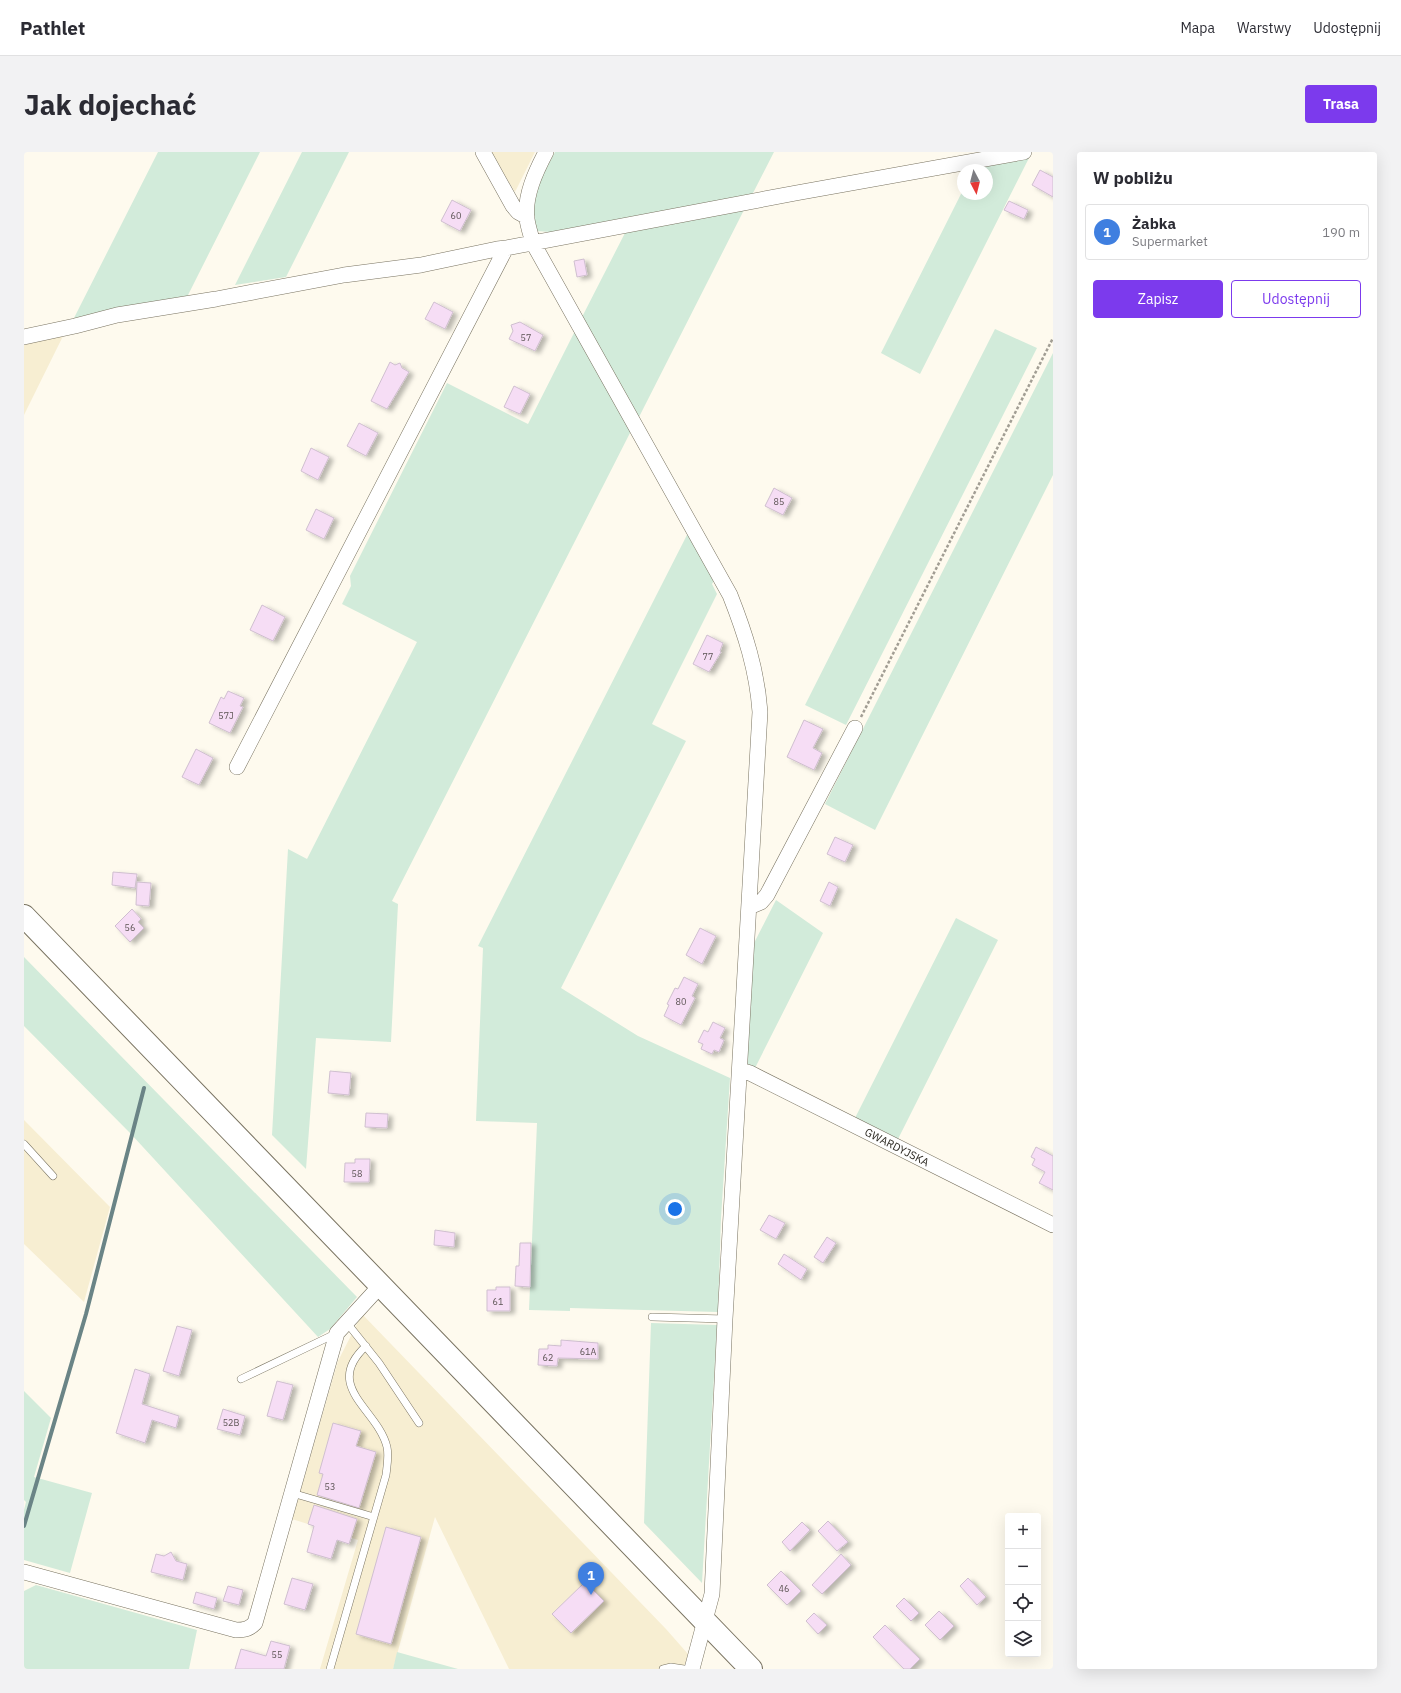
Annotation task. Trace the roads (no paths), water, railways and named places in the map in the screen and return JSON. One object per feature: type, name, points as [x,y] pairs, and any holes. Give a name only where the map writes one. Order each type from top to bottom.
[{"type":"main road","points":[[24,916],[750,1669]]},
{"type":"street","points":[[483,152],[513,206],[518,212],[527,217]]},
{"type":"street","points":[[546,152],[532,185],[527,217],[533,243],[730,594],[745,633],[758,682],[760,712],[725,1319],[712,1594],[692,1669]]},
{"type":"street","points":[[24,337],[117,315],[216,299],[344,275],[421,265],[796,192],[1024,152]]},
{"type":"street","points":[[237,767],[506,248]]},
{"type":"street","points":[[749,907],[761,902],[768,895],[855,728]]},
{"type":"street","name":"GWARDYJSKA","points":[[740,1070],[750,1073],[1053,1225]]},
{"type":"street","points":[[24,1572],[236,1630],[246,1630],[255,1623],[292,1493],[342,1328],[380,1286]]},
{"type":"lane","points":[[24,1144],[53,1176]]},
{"type":"lane","points":[[652,1316],[725,1319]]},
{"type":"lane","points":[[240,1379],[342,1328],[366,1346],[419,1423]]},
{"type":"lane","points":[[330,1669],[386,1475],[387,1448],[384,1439],[352,1389],[348,1378],[350,1369],[358,1354],[366,1346]]},
{"type":"lane","points":[[292,1493],[374,1517]]},
{"type":"lane","points":[[663,1669],[671,1667],[684,1669]]},
{"type":"waterway","points":[[24,1526],[86,1314],[144,1088]]},
{"type":"place","name":"Żabka","points":[[591,1595]]}]
